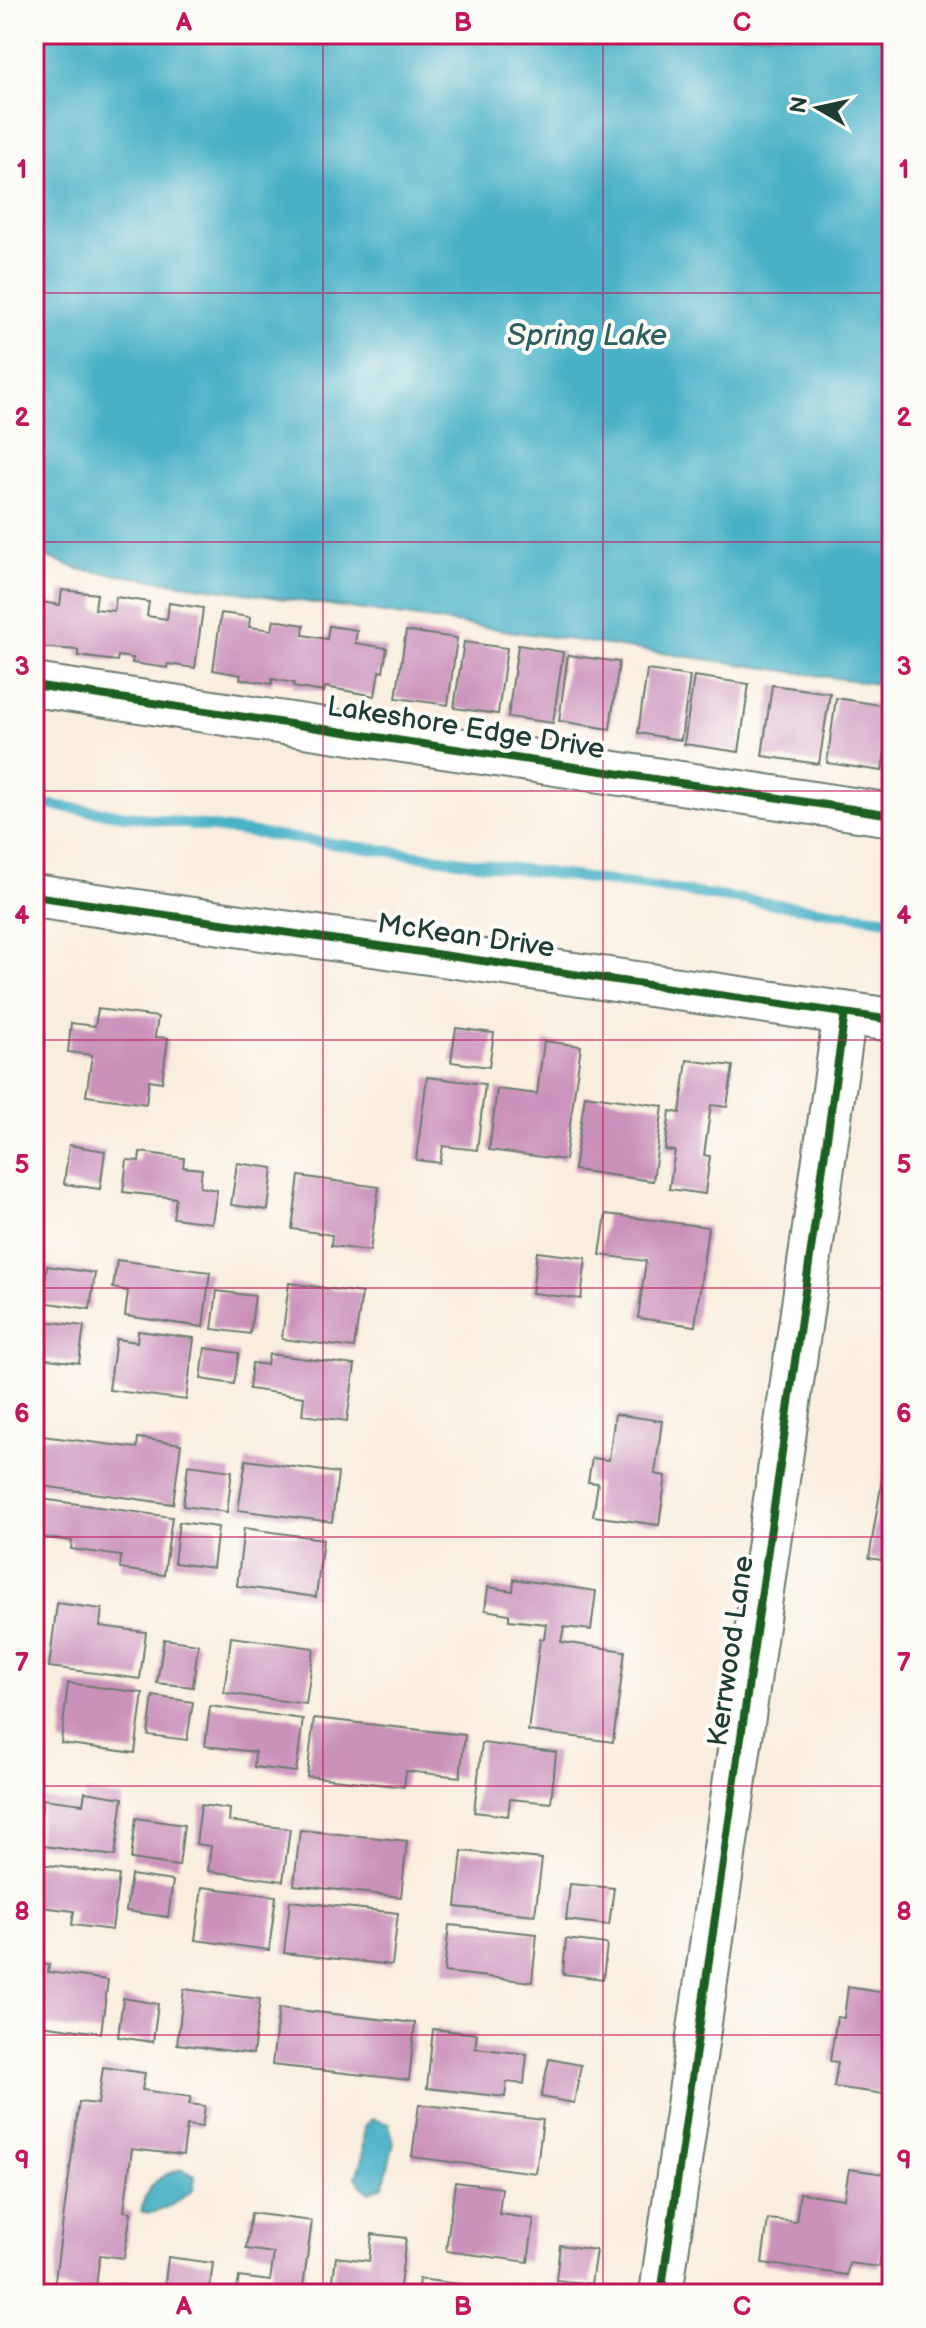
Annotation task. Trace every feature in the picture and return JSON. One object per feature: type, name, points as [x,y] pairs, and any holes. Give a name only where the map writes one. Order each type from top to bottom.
[{"type":"street","name":"Lakeshore Edge Drive","points":[[34,685],[892,815]]},
{"type":"street","name":"McKean Drive","points":[[34,896],[892,1020]]},
{"type":"street","name":"Kerrwood Lane","points":[[661,2294],[845,1013]]},
{"type":"water","name":"Spring Lake","points":[[34,34],[892,34],[892,686],[78,569],[34,552]]},
{"type":"water","points":[[372,2119],[389,2124],[394,2143],[383,2186],[370,2192],[361,2186],[356,2176],[362,2159],[364,2126]]},
{"type":"water","points":[[182,2169],[195,2176],[193,2190],[161,2210],[141,2211],[154,2183]]},
{"type":"building","points":[[62,590],[97,594],[95,609],[114,611],[116,597],[149,602],[147,616],[167,619],[169,603],[203,608],[195,668],[168,664],[167,668],[132,663],[133,658],[118,656],[117,661],[78,656],[78,650],[37,647],[41,602],[60,605]]},
{"type":"building","points":[[221,613],[250,617],[249,627],[272,630],[274,620],[304,625],[303,635],[327,639],[329,626],[357,630],[355,643],[387,648],[375,696],[325,687],[324,692],[293,687],[294,683],[272,679],[272,684],[240,679],[241,675],[213,670]]},
{"type":"building","points":[[406,631],[457,638],[448,705],[396,698]]},
{"type":"building","points":[[464,642],[507,648],[498,714],[454,708]]},
{"type":"building","points":[[518,645],[563,652],[553,723],[508,717]]},
{"type":"building","points":[[568,655],[619,662],[610,729],[559,721]]},
{"type":"building","points":[[647,670],[690,676],[681,740],[638,733]]},
{"type":"building","points":[[694,676],[749,684],[739,752],[684,744]]},
{"type":"building","points":[[772,685],[830,693],[819,764],[762,756]]},
{"type":"building","points":[[836,698],[892,707],[882,771],[827,763]]},
{"type":"building","points":[[98,1009],[158,1017],[155,1037],[168,1038],[162,1082],[149,1080],[146,1104],[86,1096],[92,1055],[68,1052],[71,1023],[95,1026]]},
{"type":"building","points":[[456,1028],[494,1033],[489,1067],[451,1062]]},
{"type":"building","points":[[544,1041],[581,1046],[565,1160],[489,1150],[497,1089],[537,1094]]},
{"type":"building","points":[[687,1060],[733,1066],[727,1107],[711,1105],[704,1155],[710,1156],[705,1194],[669,1189],[675,1151],[665,1150],[670,1111],[680,1113]]},
{"type":"building","points":[[427,1077],[485,1084],[477,1150],[443,1146],[440,1163],[416,1160]]},
{"type":"building","points":[[585,1095],[663,1106],[653,1181],[574,1170]]},
{"type":"building","points":[[69,1145],[105,1151],[100,1189],[64,1184]]},
{"type":"building","points":[[140,1152],[184,1158],[183,1167],[202,1169],[200,1187],[217,1190],[212,1223],[173,1218],[176,1198],[123,1192],[127,1160],[139,1161]]},
{"type":"building","points":[[237,1163],[273,1168],[268,1210],[231,1205]]},
{"type":"building","points":[[299,1176],[379,1187],[370,1251],[331,1246],[332,1235],[292,1229]]},
{"type":"building","points":[[606,1214],[708,1227],[695,1326],[638,1318],[646,1261],[600,1255]]},
{"type":"building","points":[[537,1252],[586,1258],[581,1299],[532,1293]]},
{"type":"building","points":[[117,1260],[210,1272],[203,1327],[125,1316],[128,1291],[113,1288]]},
{"type":"building","points":[[47,1266],[95,1273],[90,1309],[42,1302]]},
{"type":"building","points":[[289,1283],[362,1293],[354,1348],[282,1339]]},
{"type":"building","points":[[217,1291],[255,1296],[250,1334],[212,1329]]},
{"type":"building","points":[[44,1321],[84,1326],[79,1363],[39,1358]]},
{"type":"building","points":[[138,1331],[194,1338],[186,1400],[109,1390],[116,1339],[137,1342]]},
{"type":"building","points":[[205,1348],[239,1353],[234,1384],[201,1379]]},
{"type":"building","points":[[269,1354],[355,1365],[347,1421],[302,1415],[304,1397],[249,1389],[252,1363],[267,1365]]},
{"type":"building","points":[[615,1414],[662,1421],[655,1474],[666,1476],[659,1525],[593,1516],[598,1483],[588,1482],[592,1458],[609,1460]]},
{"type":"building","points":[[34,1435],[137,1448],[138,1438],[181,1444],[173,1504],[34,1485]]},
{"type":"building","points":[[886,1456],[892,1457],[892,1562],[869,1558]]},
{"type":"building","points":[[246,1460],[338,1473],[332,1522],[238,1510]]},
{"type":"building","points":[[188,1465],[232,1471],[227,1512],[183,1506]]},
{"type":"building","points":[[34,1498],[172,1517],[164,1575],[120,1569],[121,1556],[71,1549],[72,1541],[34,1536]]},
{"type":"building","points":[[179,1522],[218,1527],[213,1568],[174,1563]]},
{"type":"building","points":[[244,1528],[323,1539],[316,1597],[237,1586]]},
{"type":"building","points":[[514,1579],[596,1591],[591,1630],[564,1627],[561,1642],[625,1651],[613,1742],[528,1731],[540,1639],[544,1639],[546,1624],[509,1620],[509,1614],[485,1610],[488,1587],[513,1591]]},
{"type":"building","points":[[57,1603],[102,1609],[100,1626],[146,1632],[140,1679],[49,1667]]},
{"type":"building","points":[[231,1637],[314,1648],[306,1704],[224,1693]]},
{"type":"building","points":[[164,1639],[198,1644],[193,1687],[157,1683]]},
{"type":"building","points":[[68,1683],[143,1693],[135,1753],[61,1743]]},
{"type":"building","points":[[153,1696],[193,1702],[187,1740],[148,1735]]},
{"type":"building","points":[[210,1706],[303,1719],[296,1772],[254,1767],[255,1752],[205,1746]]},
{"type":"building","points":[[314,1718],[465,1735],[460,1777],[406,1771],[404,1787],[307,1776]]},
{"type":"building","points":[[482,1743],[556,1752],[551,1803],[510,1799],[508,1816],[474,1812]]},
{"type":"building","points":[[85,1792],[123,1798],[115,1856],[37,1845],[43,1799],[83,1804]]},
{"type":"building","points":[[201,1805],[230,1809],[229,1821],[290,1829],[283,1881],[208,1871],[211,1846],[196,1844]]},
{"type":"building","points":[[136,1818],[184,1825],[179,1866],[131,1859]]},
{"type":"building","points":[[300,1830],[407,1841],[401,1897],[294,1885]]},
{"type":"building","points":[[462,1851],[542,1859],[535,1915],[456,1907]]},
{"type":"building","points":[[34,1863],[119,1875],[112,1930],[72,1925],[74,1911],[34,1906]]},
{"type":"building","points":[[131,1875],[173,1881],[168,1917],[126,1911]]},
{"type":"building","points":[[570,1884],[614,1888],[609,1925],[566,1920]]},
{"type":"building","points":[[202,1887],[276,1896],[269,1950],[195,1940]]},
{"type":"building","points":[[290,1901],[398,1913],[392,1965],[284,1953]]},
{"type":"building","points":[[449,1925],[537,1934],[532,1982],[444,1972]]},
{"type":"building","points":[[566,1939],[607,1944],[603,1979],[563,1974]]},
{"type":"building","points":[[34,1963],[49,1965],[48,1972],[108,1980],[101,2033],[40,2025],[39,2038],[34,2037]]},
{"type":"building","points":[[848,1987],[892,1994],[892,2095],[834,2087],[838,2062],[830,2061],[837,2017],[844,2018]]},
{"type":"building","points":[[184,1989],[260,1999],[253,2054],[177,2044]]},
{"type":"building","points":[[123,1998],[158,2004],[153,2042],[118,2037]]},
{"type":"building","points":[[279,2008],[415,2023],[409,2080],[272,2065]]},
{"type":"building","points":[[433,2029],[477,2034],[475,2048],[527,2054],[524,2084],[507,2082],[505,2097],[427,2088]]},
{"type":"building","points":[[549,2059],[581,2065],[574,2103],[541,2097]]},
{"type":"building","points":[[103,2067],[145,2073],[142,2090],[191,2097],[189,2104],[205,2106],[202,2127],[187,2125],[183,2155],[132,2149],[124,2211],[131,2212],[124,2258],[100,2255],[95,2293],[54,2287],[79,2102],[98,2104]]},
{"type":"building","points":[[419,2104],[543,2120],[536,2173],[412,2157]]},
{"type":"building","points":[[849,2169],[892,2175],[879,2267],[849,2263],[847,2275],[762,2263],[768,2219],[796,2222],[800,2193],[844,2199]]},
{"type":"building","points":[[455,2182],[502,2188],[499,2214],[534,2219],[528,2262],[446,2251]]},
{"type":"building","points":[[251,2213],[312,2221],[302,2294],[236,2294],[239,2277],[270,2281],[274,2253],[246,2249]]},
{"type":"building","points":[[372,2234],[406,2238],[399,2294],[331,2294],[336,2257],[369,2261]]},
{"type":"building","points":[[560,2245],[596,2250],[591,2284],[556,2280]]},
{"type":"building","points":[[168,2257],[213,2263],[209,2294],[115,2294],[116,2284],[164,2290]]},
{"type":"building","points":[[419,2279],[505,2290],[504,2294],[417,2294]]},
{"type":"waterway","points":[[34,803],[892,920]]},
{"type":"cycle path","points":[[34,685],[892,815]]},
{"type":"cycle path","points":[[34,896],[892,1020]]},
{"type":"cycle path","points":[[661,2294],[845,1013]]}]
